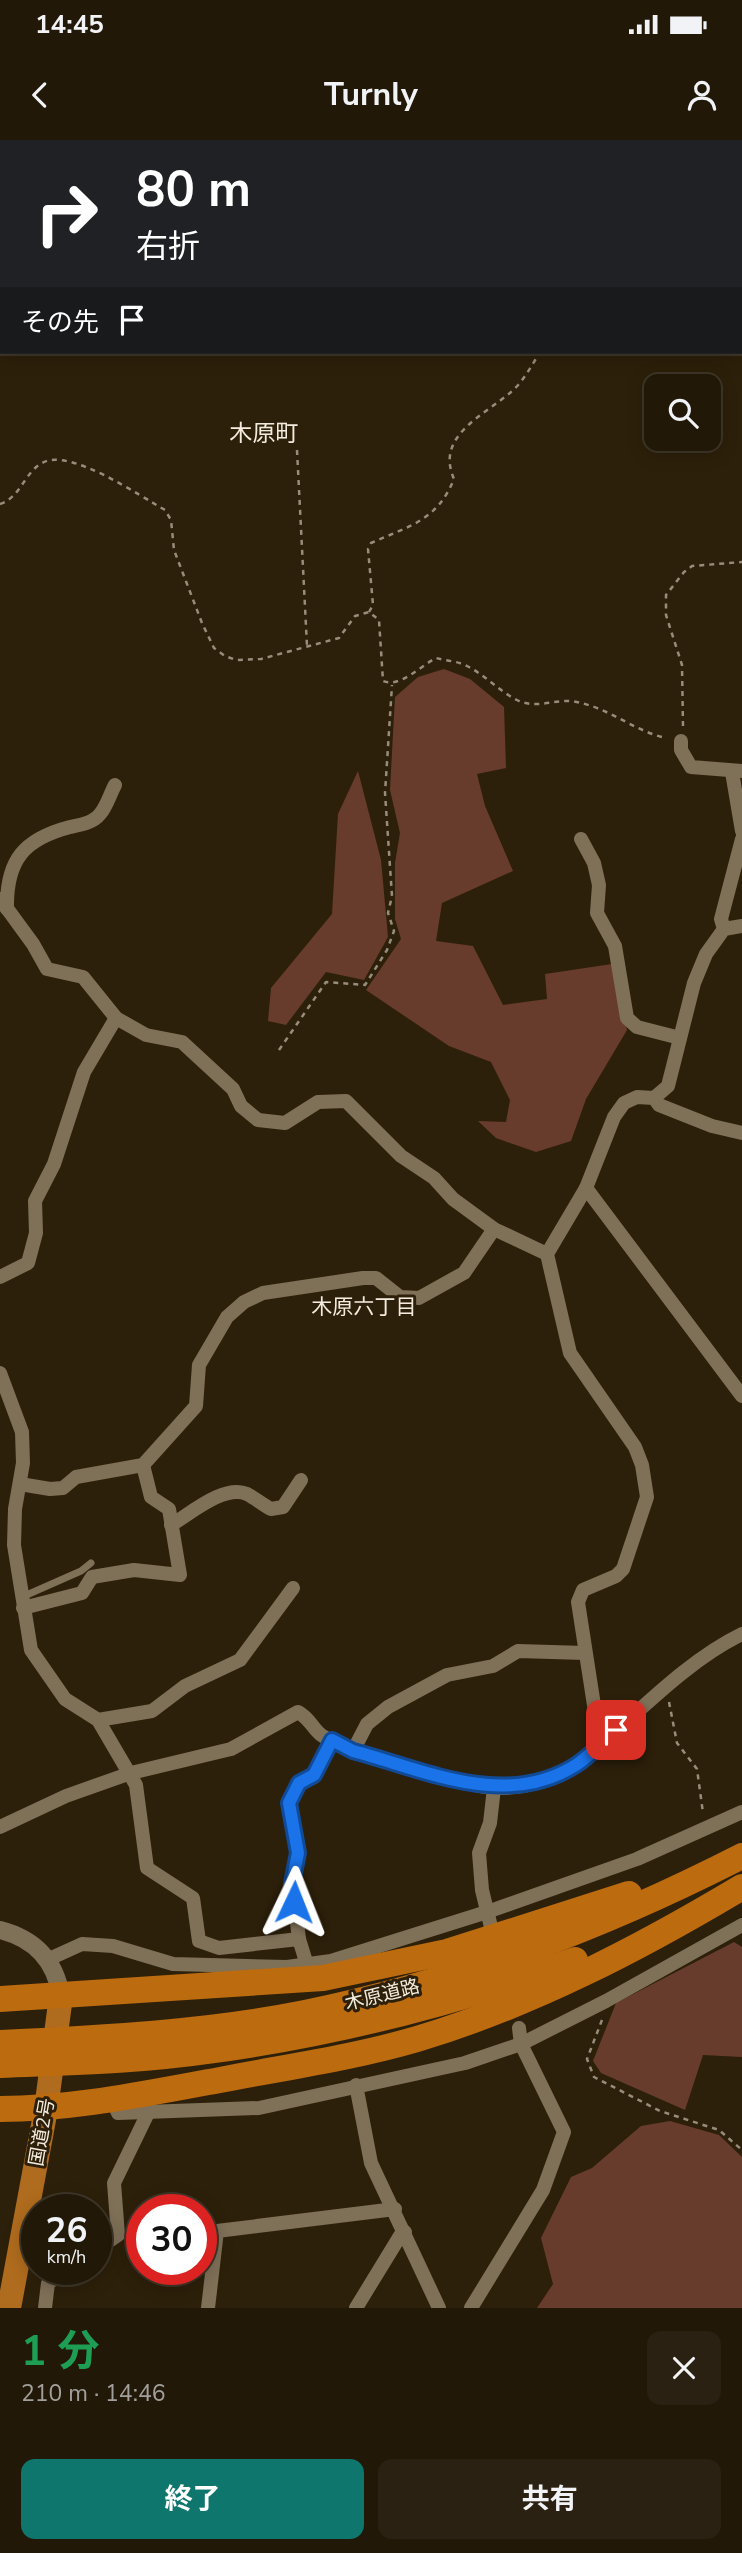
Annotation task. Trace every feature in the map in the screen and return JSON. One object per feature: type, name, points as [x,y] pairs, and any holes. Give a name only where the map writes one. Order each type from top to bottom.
[{"type":"highway","points":[[0,1999],[323,1979],[387,1967],[566,1916],[742,1854]]},
{"type":"highway","name":"木原道路","points":[[0,2065],[304,2013],[410,1988],[486,1966],[578,1934],[667,1894],[742,1854]]},
{"type":"highway","points":[[0,2109],[46,2109],[112,2099],[348,2056],[417,2039],[482,2016],[592,1969],[742,1885]]},
{"type":"highway","name":"木原道路","points":[[0,2043],[206,2052],[308,2035],[397,2016],[491,1990],[587,1955],[679,1916],[742,1885]]},
{"type":"highway","name":"国道2号","points":[[9,2308],[46,2109],[61,1996]]},
{"type":"street","points":[[681,741],[681,750],[691,767],[737,772],[742,831]]},
{"type":"street","points":[[115,785],[100,815],[89,822],[43,834],[21,852],[3,905],[33,944],[47,969],[83,977],[116,1018],[146,1035],[182,1042],[233,1088],[241,1106],[258,1120],[285,1123],[318,1102],[346,1101],[401,1156],[433,1178],[453,1199],[494,1229],[547,1254]]},
{"type":"street","points":[[581,839],[594,863],[599,885],[597,914],[615,946],[627,1018],[637,1027],[680,1038]]},
{"type":"street","points":[[724,929],[721,919],[742,839]]},
{"type":"street","points":[[600,1744],[578,1602],[583,1590],[616,1576],[623,1569],[647,1497],[635,1447],[570,1353],[547,1254],[586,1188],[614,1117],[624,1103],[637,1097],[654,1098],[668,1086],[694,983],[706,954],[724,929],[742,926]]},
{"type":"street","points":[[0,1277],[29,1263],[36,1233],[35,1201],[54,1164],[84,1072],[116,1018]]},
{"type":"street","points":[[654,1098],[659,1105],[712,1126],[742,1133]]},
{"type":"street","points":[[586,1188],[742,1396]]},
{"type":"street","points":[[20,1485],[64,1488],[76,1476],[143,1465],[197,1406],[199,1364],[227,1317],[244,1302],[263,1293],[363,1278],[376,1279],[400,1297],[419,1298],[464,1273],[494,1229]]},
{"type":"street","points":[[0,1373],[22,1432],[14,1545],[31,1650],[65,1699],[98,1720],[131,1773],[136,1785],[147,1868],[192,1898],[199,1941],[219,1948],[299,1939]]},
{"type":"street","points":[[22,1603],[82,1593],[92,1577],[142,1570],[180,1575],[169,1509],[151,1497],[143,1465]]},
{"type":"street","points":[[171,1525],[217,1498],[232,1493],[245,1493],[271,1509],[283,1507],[301,1480]]},
{"type":"street","points":[[98,1720],[152,1711],[185,1686],[240,1660],[293,1588]]},
{"type":"street","points":[[0,1827],[66,1796],[131,1773],[231,1749],[298,1712],[308,1718],[321,1735],[353,1751],[495,1788],[534,1784],[576,1765],[666,1688],[728,1641],[742,1634]]},
{"type":"street","points":[[353,1751],[367,1724],[378,1715],[447,1675],[493,1666],[518,1651],[585,1653]]},
{"type":"street","points":[[307,1965],[299,1939],[292,1883],[298,1853],[289,1803],[299,1783],[314,1775],[332,1740]]},
{"type":"street","points":[[489,1920],[480,1853],[490,1823],[495,1788]]},
{"type":"street","points":[[49,1959],[82,1944],[113,1946],[173,1964],[307,1965],[331,1961],[489,1920],[742,1812]]},
{"type":"street","points":[[112,2099],[118,2113],[259,2108],[465,2063],[522,2044],[606,2001],[742,1924]]},
{"type":"street","points":[[0,1930],[17,1934],[49,1959],[58,1978],[61,1996]]},
{"type":"street","points":[[471,2308],[543,2189],[564,2132],[522,2044],[519,2028]]},
{"type":"street","points":[[356,2085],[371,2163],[395,2209],[439,2308]]},
{"type":"street","points":[[112,2239],[118,2235],[114,2183],[148,2113]]},
{"type":"street","points":[[208,2308],[217,2231],[395,2209]]},
{"type":"street","points":[[356,2308],[405,2232]]},
{"type":"street","points":[[46,2308],[48,2285]]},
{"type":"lane","points":[[22,1603],[81,1572],[91,1563]]},
{"type":"path","points":[[0,504],[14,498],[41,463],[54,460],[84,466],[165,510],[171,520],[174,550],[214,648],[236,660],[261,659],[307,648],[339,638],[355,616],[369,612],[373,605],[368,549],[371,543],[432,516],[448,494],[454,479],[448,466],[449,447],[478,416],[513,390],[539,354]]},
{"type":"path","points":[[297,450],[307,648]]},
{"type":"path","points":[[369,612],[379,620],[383,681],[392,685],[400,683],[411,671],[436,658],[466,665],[519,702],[545,705],[569,701],[591,706],[624,720],[644,733],[681,741],[682,665],[666,615],[666,595],[692,566],[742,562]]},
{"type":"path","points":[[279,1050],[326,982],[365,985],[387,950],[394,931],[388,913],[392,896],[385,793],[392,685]]},
{"type":"path","points":[[666,1688],[677,1743],[697,1769],[704,1830]]},
{"type":"path","points":[[606,2001],[608,2006],[587,2059],[594,2077],[660,2111],[719,2130],[742,2150]]},
{"type":"shaded area","points":[[444,669],[470,679],[504,707],[506,768],[477,774],[485,806],[513,871],[442,903],[436,941],[473,946],[503,1005],[547,999],[545,974],[612,964],[627,1030],[586,1099],[571,1141],[536,1152],[496,1138],[478,1121],[506,1122],[510,1100],[491,1062],[449,1046],[366,990],[401,939],[395,919],[395,863],[400,833],[390,790],[395,697],[418,677]]},
{"type":"shaded area","points":[[358,771],[381,860],[388,937],[364,980],[326,972],[286,1025],[268,1021],[271,988],[332,914],[338,814]]},
{"type":"shaded area","points":[[734,1942],[742,1947],[742,2057],[703,2055],[685,2110],[601,2073],[593,2061],[616,2003]]},
{"type":"shaded area","points":[[670,2121],[719,2135],[742,2157],[742,2308],[537,2308],[553,2284],[541,2238],[571,2177],[592,2168],[641,2126]]},
{"type":"district","name":"木原町","points":[[264,433]]},
{"type":"district","name":"木原六丁目","points":[[364,1307]]},
{"type":"route","points":[[294,1902],[292,1883],[298,1853],[289,1817],[289,1803],[299,1783],[314,1775],[332,1740],[353,1751],[482,1787],[495,1788],[534,1784],[576,1765],[616,1730]]}]
